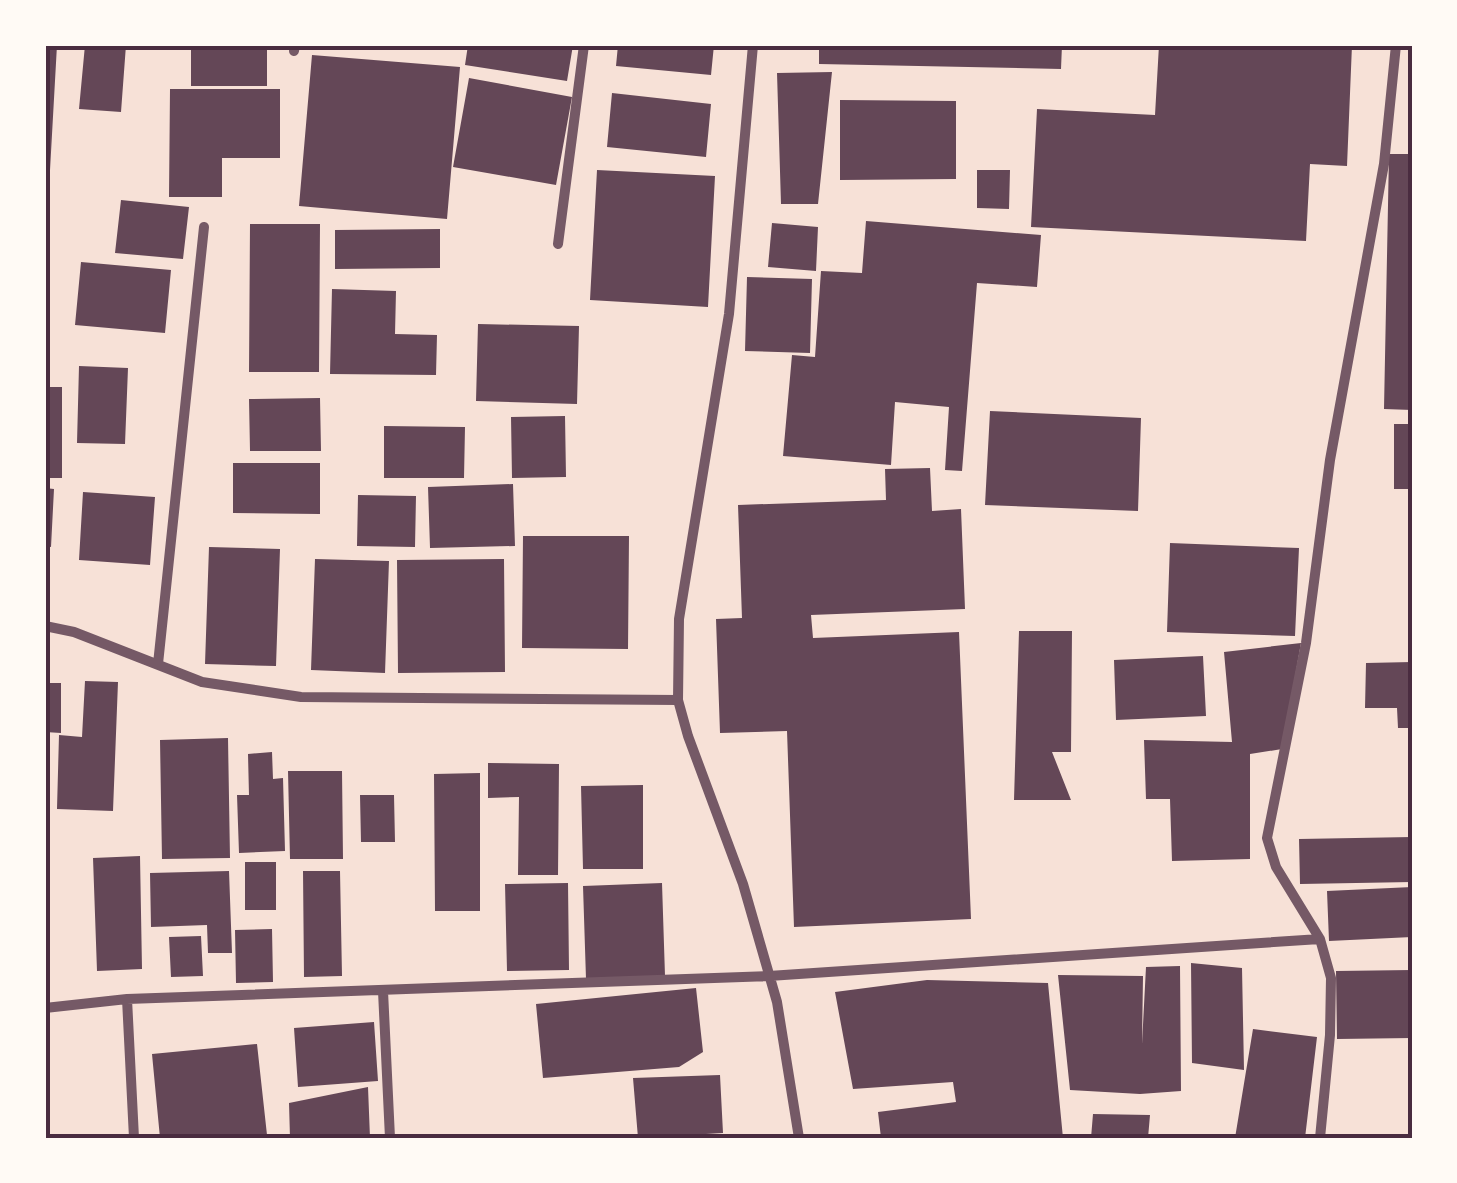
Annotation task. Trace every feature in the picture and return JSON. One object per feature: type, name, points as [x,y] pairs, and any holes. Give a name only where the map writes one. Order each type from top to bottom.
[{"type":"street","points":[[558,244],[584,45]]},
{"type":"street","points":[[752,45],[729,314],[678,620],[678,700],[743,884],[778,1002],[799,1138]]},
{"type":"street","points":[[1320,1138],[1330,1035],[1330,978],[1320,939],[1276,866],[1267,838],[1306,643],[1330,460],[1384,164],[1396,45]]},
{"type":"street","points":[[158,664],[204,227]]},
{"type":"street","points":[[45,626],[74,632],[202,682],[302,696],[678,700]]},
{"type":"street","points":[[45,1008],[128,1000],[769,976],[1320,939]]},
{"type":"street","points":[[383,991],[390,1138]]},
{"type":"street","points":[[128,1000],[134,1138]]},
{"type":"building","points":[[45,45],[57,45],[49,188],[45,188]]},
{"type":"building","points":[[85,45],[126,45],[121,112],[79,109]]},
{"type":"building","points":[[191,45],[267,45],[267,86],[191,86]]},
{"type":"building","points":[[468,45],[573,45],[567,81],[465,65]]},
{"type":"building","points":[[618,45],[714,45],[711,75],[616,66]]},
{"type":"building","points":[[819,45],[1062,45],[1061,69],[819,64]]},
{"type":"building","points":[[1159,45],[1352,45],[1347,166],[1310,164],[1306,241],[1031,227],[1037,109],[1155,115]]},
{"type":"building","points":[[312,55],[460,67],[447,219],[299,206]]},
{"type":"building","points":[[832,72],[818,204],[781,204],[777,73]]},
{"type":"building","points":[[469,78],[572,97],[556,185],[453,167]]},
{"type":"building","points":[[170,89],[280,89],[280,158],[222,158],[222,197],[169,197]]},
{"type":"building","points":[[612,93],[711,104],[706,157],[607,147]]},
{"type":"building","points":[[840,100],[956,101],[956,179],[840,180]]},
{"type":"building","points":[[1389,154],[1412,154],[1412,410],[1384,409]]},
{"type":"building","points":[[597,170],[715,176],[708,307],[590,300]]},
{"type":"building","points":[[977,170],[1010,170],[1009,209],[977,208]]},
{"type":"building","points":[[121,200],[189,207],[183,259],[115,253]]},
{"type":"building","points":[[866,221],[1041,235],[1037,287],[977,283],[962,471],[945,470],[949,407],[895,402],[891,465],[783,456],[792,355],[815,357],[821,271],[862,273]]},
{"type":"building","points":[[772,223],[818,227],[816,271],[768,267]]},
{"type":"building","points":[[250,224],[320,224],[319,372],[249,372]]},
{"type":"building","points":[[440,229],[440,268],[335,269],[335,230]]},
{"type":"building","points":[[81,262],[171,270],[165,333],[75,325]]},
{"type":"building","points":[[747,277],[812,279],[810,353],[745,351]]},
{"type":"building","points":[[332,289],[396,291],[395,334],[437,335],[436,375],[330,374]]},
{"type":"building","points":[[478,324],[579,326],[577,404],[476,401]]},
{"type":"building","points":[[79,366],[128,368],[125,444],[77,443]]},
{"type":"building","points":[[45,387],[62,387],[62,478],[45,478]]},
{"type":"building","points":[[320,398],[321,451],[250,451],[249,399]]},
{"type":"building","points":[[990,411],[1141,418],[1138,511],[985,505]]},
{"type":"building","points":[[565,416],[566,477],[512,478],[511,417]]},
{"type":"building","points":[[1394,424],[1412,424],[1412,489],[1394,489]]},
{"type":"building","points":[[384,426],[465,427],[464,478],[384,478]]},
{"type":"building","points":[[233,463],[320,463],[320,514],[233,513]]},
{"type":"building","points":[[930,468],[932,511],[961,509],[965,609],[811,615],[813,638],[959,632],[971,919],[794,927],[787,731],[720,733],[716,619],[742,618],[738,505],[886,500],[885,469]]},
{"type":"building","points":[[513,484],[515,546],[430,548],[428,487]]},
{"type":"building","points":[[45,488],[54,489],[51,547],[45,546]]},
{"type":"building","points":[[83,492],[155,497],[150,565],[79,560]]},
{"type":"building","points":[[358,495],[416,496],[415,547],[357,546]]},
{"type":"building","points":[[523,536],[629,536],[628,649],[522,648]]},
{"type":"building","points":[[1170,543],[1299,548],[1295,636],[1167,632]]},
{"type":"building","points":[[209,547],[280,549],[276,666],[205,664]]},
{"type":"building","points":[[315,559],[389,561],[385,673],[311,670]]},
{"type":"building","points":[[504,559],[505,672],[398,673],[397,560]]},
{"type":"building","points":[[1019,631],[1072,631],[1071,752],[1052,752],[1071,800],[1014,800]]},
{"type":"building","points":[[1301,643],[1282,749],[1250,754],[1250,859],[1172,861],[1170,799],[1146,799],[1144,740],[1232,742],[1224,652]]},
{"type":"building","points":[[1203,656],[1206,716],[1116,720],[1114,660]]},
{"type":"building","points":[[1412,662],[1412,728],[1398,728],[1397,708],[1365,708],[1366,663]]},
{"type":"building","points":[[85,681],[118,682],[113,811],[57,809],[59,735],[82,737]]},
{"type":"building","points":[[45,683],[61,683],[61,733],[45,732]]},
{"type":"building","points":[[228,738],[230,858],[162,859],[160,740]]},
{"type":"building","points":[[272,752],[273,779],[283,778],[285,851],[239,853],[237,795],[249,795],[248,754]]},
{"type":"building","points":[[488,763],[559,764],[558,875],[518,875],[519,797],[488,798]]},
{"type":"building","points":[[288,771],[342,771],[343,859],[290,859]]},
{"type":"building","points":[[480,773],[480,911],[435,911],[434,774]]},
{"type":"building","points":[[643,785],[643,869],[583,869],[581,786]]},
{"type":"building","points":[[360,795],[394,795],[395,842],[361,842]]},
{"type":"building","points":[[1412,837],[1412,882],[1300,884],[1299,839]]},
{"type":"building","points":[[140,856],[142,969],[97,971],[93,858]]},
{"type":"building","points":[[245,862],[276,862],[276,910],[245,910]]},
{"type":"building","points":[[229,871],[232,953],[208,953],[207,925],[151,927],[150,873]]},
{"type":"building","points":[[303,871],[340,871],[342,976],[304,977]]},
{"type":"building","points":[[568,883],[569,970],[507,971],[505,884]]},
{"type":"building","points":[[662,883],[665,976],[586,979],[583,886]]},
{"type":"building","points":[[1412,887],[1412,937],[1329,941],[1327,891]]},
{"type":"building","points":[[272,929],[273,982],[236,983],[235,930]]},
{"type":"building","points":[[201,936],[203,976],[171,977],[169,937]]},
{"type":"building","points":[[1191,963],[1242,968],[1244,1070],[1192,1063]]},
{"type":"building","points":[[1180,966],[1181,1091],[1140,1094],[1070,1090],[1058,975],[1143,976],[1142,1044],[1146,967]]},
{"type":"building","points":[[1412,970],[1412,1038],[1337,1039],[1336,971]]},
{"type":"building","points":[[927,980],[1048,983],[1063,1138],[881,1138],[878,1112],[956,1102],[953,1082],[853,1089],[835,992]]},
{"type":"building","points":[[696,988],[703,1052],[679,1067],[543,1078],[536,1004]]},
{"type":"building","points":[[374,1022],[378,1081],[298,1087],[294,1028]]},
{"type":"building","points":[[1253,1029],[1317,1037],[1305,1138],[1235,1138]]},
{"type":"building","points":[[257,1044],[267,1135],[160,1138],[152,1054]]},
{"type":"building","points":[[720,1075],[723,1133],[638,1138],[633,1078]]},
{"type":"building","points":[[368,1087],[370,1138],[290,1138],[289,1103]]},
{"type":"building","points":[[1093,1114],[1150,1115],[1148,1138],[1091,1138]]}]
